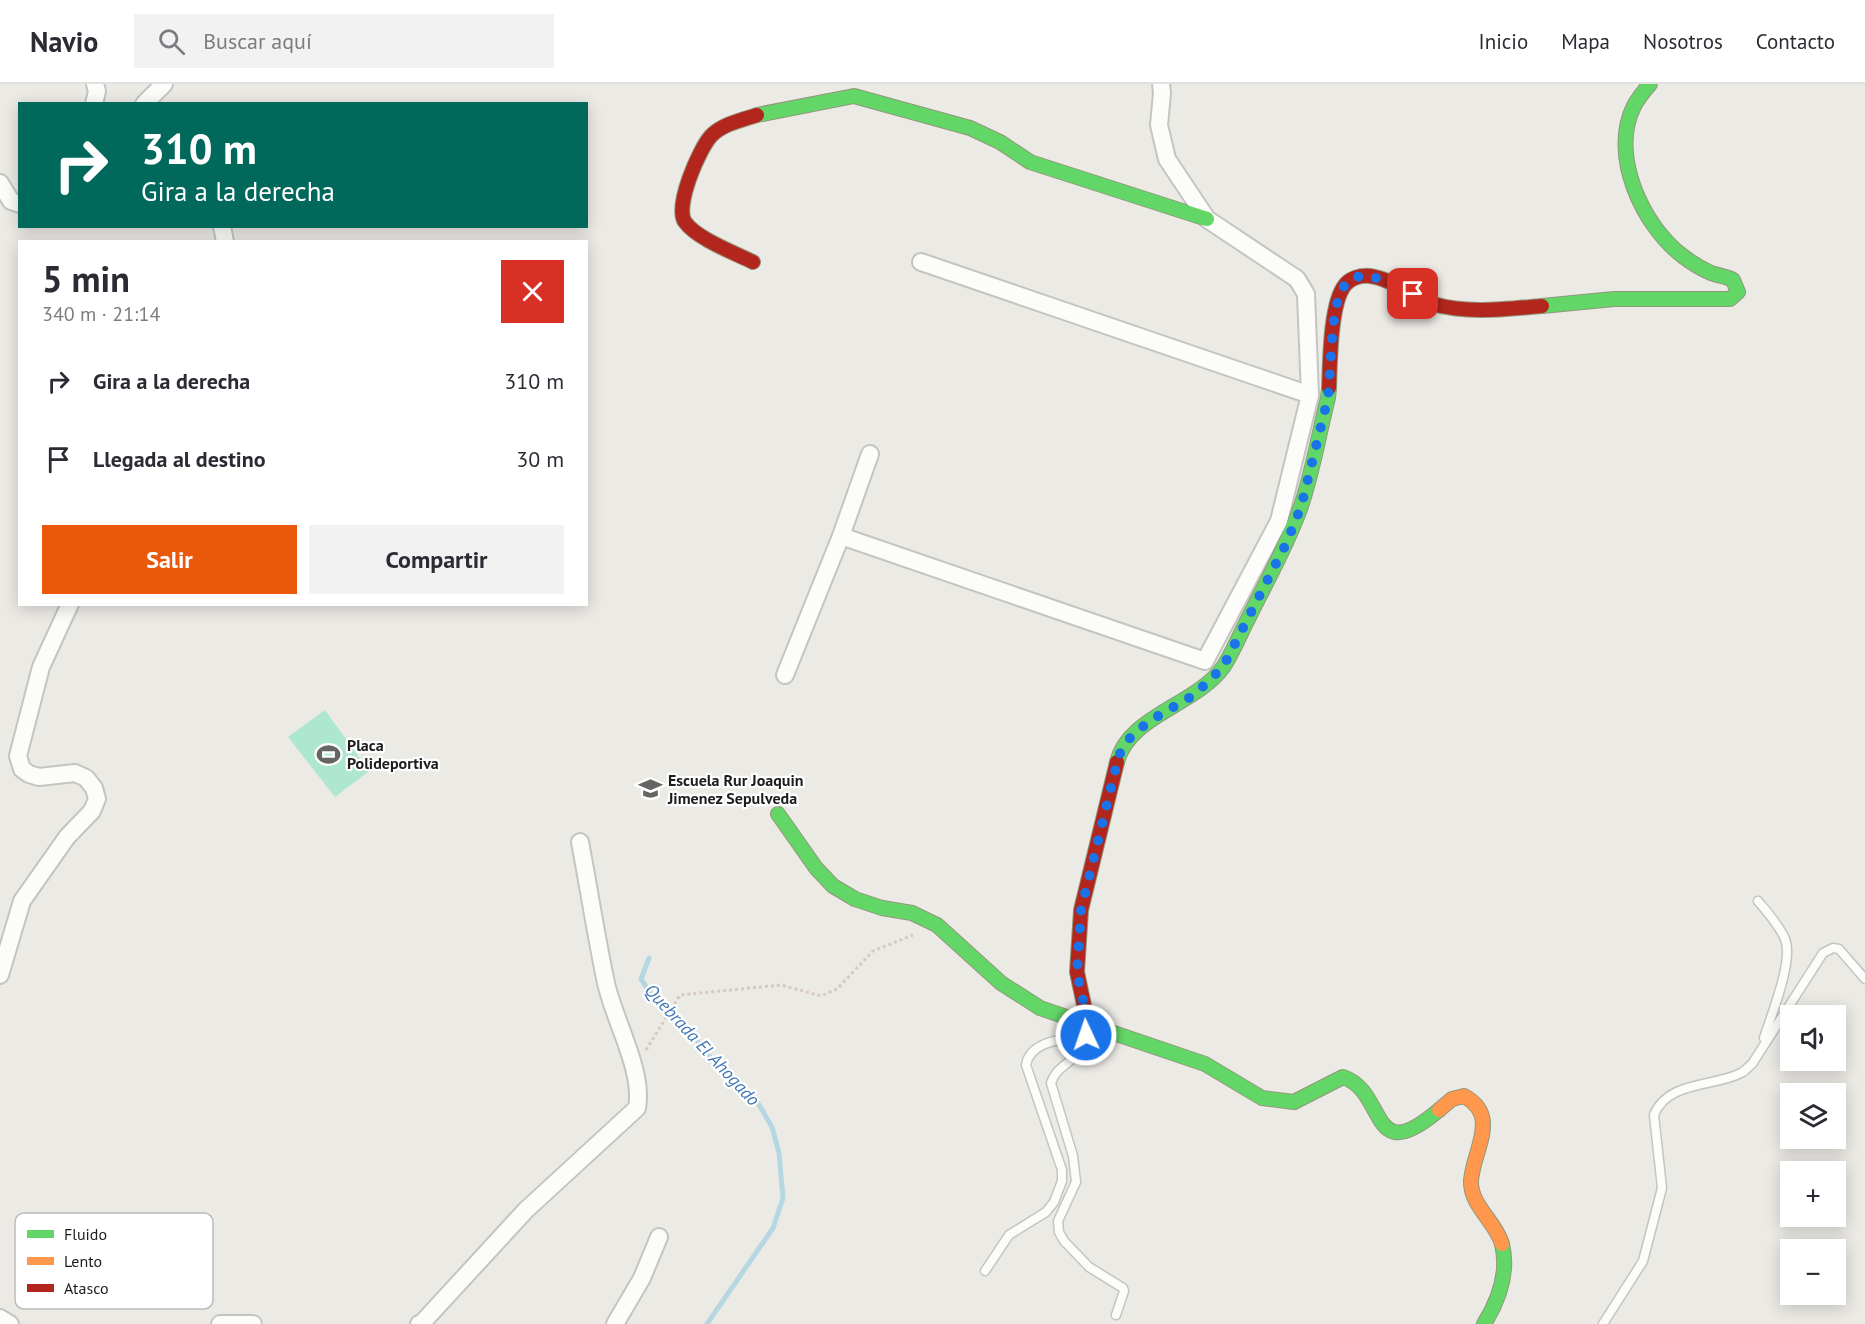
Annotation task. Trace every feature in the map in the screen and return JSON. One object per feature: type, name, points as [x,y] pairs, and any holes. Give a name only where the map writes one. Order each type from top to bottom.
[{"type":"street","points":[[95,84],[98,91],[95,102]]},
{"type":"street","points":[[146,102],[164,84]]},
{"type":"street","points":[[1161,84],[1159,126],[1167,159],[1207,219]]},
{"type":"street","points":[[1087,1030],[1077,972],[1081,910],[1119,755],[1130,738],[1148,722],[1194,695],[1223,667],[1286,544],[1301,507],[1328,398],[1333,325],[1338,299],[1345,284],[1356,277],[1370,276],[1396,285],[1430,303],[1459,310],[1487,311],[1614,299],[1730,299],[1738,292],[1731,278],[1712,273],[1684,256],[1659,235],[1634,192],[1626,152],[1626,133],[1632,108],[1650,84]]},
{"type":"street","points":[[753,262],[697,233],[684,221],[682,206],[694,166],[711,136],[723,127],[765,112],[854,96],[970,128],[1000,142],[1030,162],[1207,219],[1297,279],[1306,294],[1310,395],[1279,521],[1205,660]]},
{"type":"street","points":[[0,183],[11,201],[18,203]]},
{"type":"street","points":[[921,262],[1310,395]]},
{"type":"street","points":[[785,675],[841,536],[870,454]]},
{"type":"street","points":[[841,536],[1223,667]]},
{"type":"street","points":[[0,975],[22,901],[67,837],[92,811],[97,799],[94,788],[86,777],[75,773],[39,777],[29,774],[22,769],[18,756],[41,667],[69,606]]},
{"type":"street","points":[[778,814],[816,868],[833,886],[855,899],[882,908],[912,913],[937,925],[1001,982],[1040,1008],[1087,1030],[1205,1064],[1262,1098],[1294,1102],[1343,1077],[1352,1080],[1371,1103],[1382,1124],[1390,1130],[1401,1133],[1419,1127],[1452,1099],[1464,1096],[1474,1101],[1482,1112],[1483,1124],[1471,1182],[1476,1198],[1502,1244],[1504,1281],[1491,1314],[1484,1324]]},
{"type":"street","points":[[419,1324],[526,1210],[637,1108],[639,1099],[634,1071],[607,986],[580,842]]},
{"type":"street","points":[[615,1324],[642,1278],[659,1238]]},
{"type":"street","points":[[220,1324],[253,1324]]},
{"type":"lane","points":[[1758,901],[1774,920],[1786,940],[1787,948],[1780,992],[1760,1050]]},
{"type":"lane","points":[[1603,1324],[1643,1261],[1662,1188],[1654,1115],[1657,1107],[1679,1091],[1741,1073],[1752,1064],[1823,952],[1833,948],[1839,949],[1865,979]]},
{"type":"lane","points":[[985,1271],[1009,1235],[1046,1212],[1054,1202],[1062,1181],[1062,1170],[1026,1065],[1027,1060],[1044,1044],[1087,1030]]},
{"type":"lane","points":[[1087,1030],[1075,1057],[1059,1069],[1051,1083],[1073,1156],[1076,1182],[1058,1221],[1059,1232],[1064,1241],[1089,1267],[1123,1288],[1116,1315]]},
{"type":"path","points":[[634,1071],[680,994],[781,985],[821,996],[837,989],[873,951],[937,925]]},
{"type":"green space","name":"Placa Polideportiva","points":[[325,710],[369,771],[335,797],[288,737]]},
{"type":"waterway","name":"Quebrada El Ahogado","points":[[649,958],[641,979],[651,994],[681,1020],[714,1062],[755,1098],[772,1127],[779,1153],[783,1198],[773,1228],[707,1324]]},
{"type":"traffic: fast","points":[[1542,306],[1614,299],[1730,299],[1738,292],[1733,280],[1701,268],[1669,244],[1655,228],[1634,189],[1628,167],[1627,125],[1634,106],[1650,84]]},
{"type":"traffic: fast","points":[[757,115],[854,96],[970,128],[1000,142],[1030,162],[1207,219]]},
{"type":"traffic: fast","points":[[1117,762],[1124,746],[1135,733],[1149,721],[1198,691],[1228,660],[1283,549],[1300,509],[1312,469],[1329,388]]},
{"type":"traffic: fast","points":[[778,814],[816,868],[833,886],[855,899],[882,908],[912,913],[937,925],[1001,983],[1040,1008],[1205,1064],[1262,1098],[1294,1102],[1343,1077],[1357,1085],[1367,1097],[1381,1122],[1389,1130],[1400,1132],[1416,1126],[1439,1110]]},
{"type":"traffic: fast","points":[[1484,1324],[1501,1286],[1504,1265],[1502,1244]]},
{"type":"traffic: slow","points":[[1439,1110],[1452,1099],[1464,1096],[1475,1104],[1481,1113],[1482,1134],[1473,1169],[1472,1190],[1502,1244]]},
{"type":"traffic: jam","points":[[753,262],[707,240],[691,228],[682,215],[689,178],[700,153],[711,136],[726,125],[757,115]]},
{"type":"traffic: jam","points":[[1329,388],[1336,305],[1345,285],[1350,280],[1367,276],[1378,278],[1425,301],[1460,309],[1487,310],[1542,306]]},
{"type":"traffic: jam","points":[[1088,1024],[1077,972],[1081,910],[1117,762]]},
{"type":"place","name":"Placa Polideportiva","points":[[329,754]]},
{"type":"place","name":"Escuela Rur Joaquin Jimenez Sepulveda","points":[[650,789]]},
{"type":"route","points":[[1086,1035],[1088,1024],[1077,972],[1081,910],[1119,755],[1130,738],[1148,722],[1194,695],[1223,667],[1286,544],[1301,507],[1328,398],[1333,325],[1338,299],[1345,284],[1356,277],[1370,276],[1413,294]]}]
